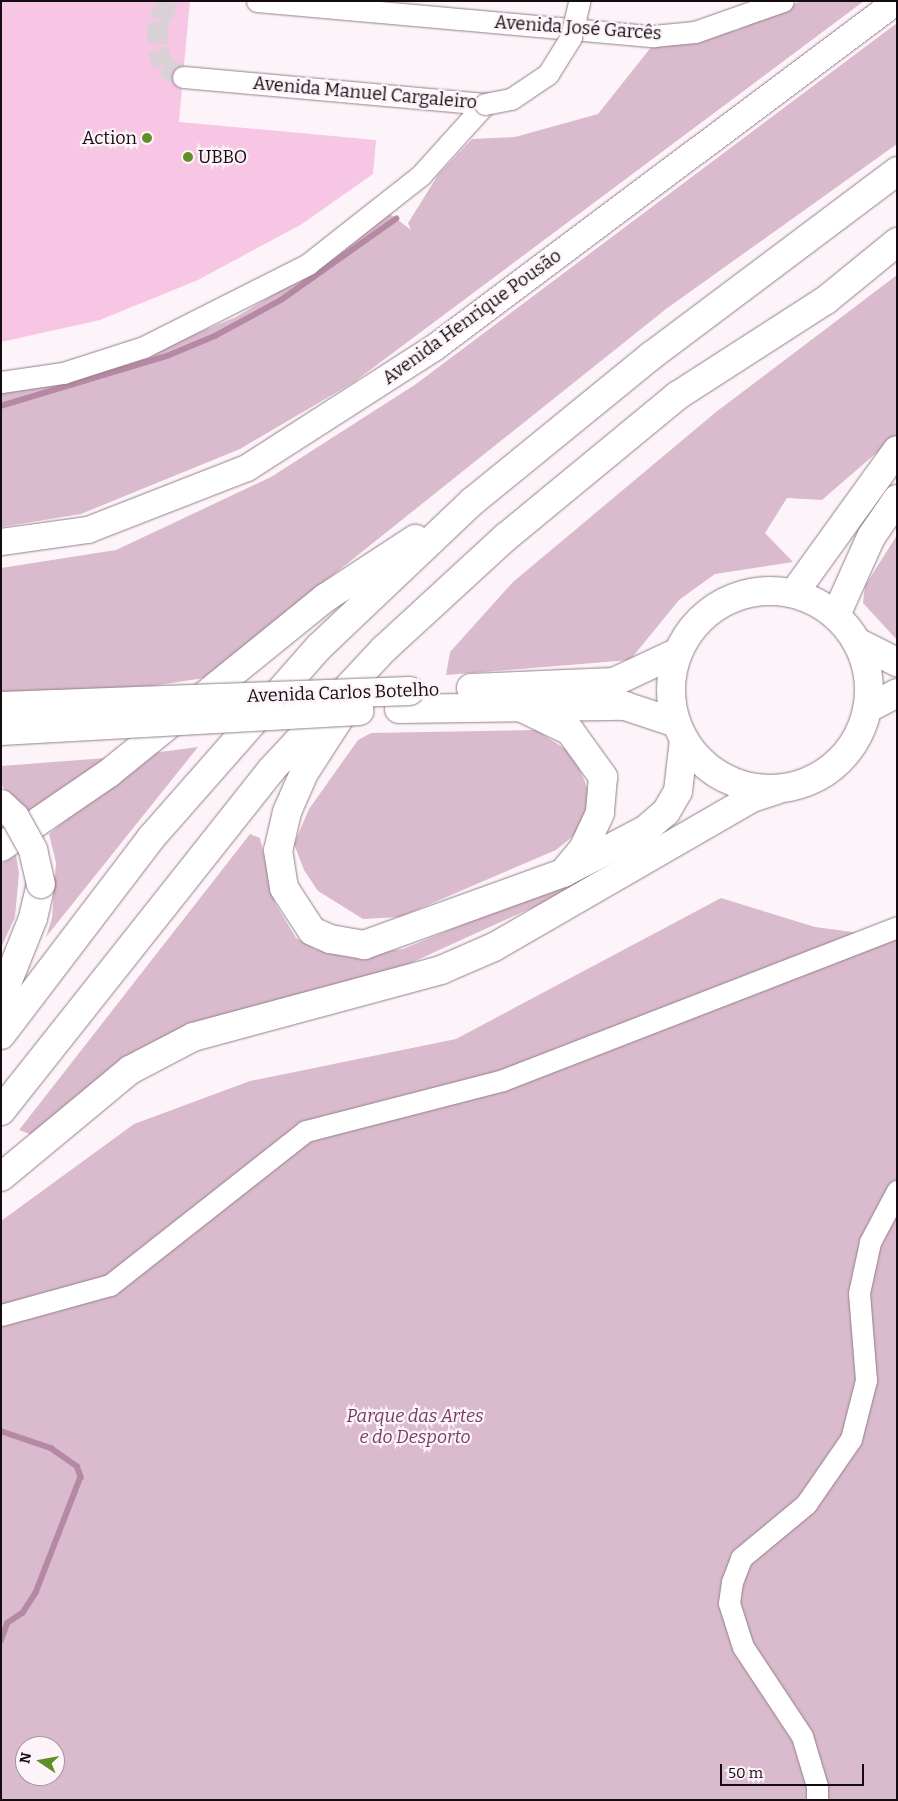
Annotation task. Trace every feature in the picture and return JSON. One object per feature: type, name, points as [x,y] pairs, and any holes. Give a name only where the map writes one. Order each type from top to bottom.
[{"type":"main road","points":[[1,1035],[151,838],[228,746],[320,647],[473,501],[651,356],[897,171]]},
{"type":"main road","points":[[1,1111],[272,770],[384,649],[506,537],[677,396],[826,300],[897,242]]},
{"type":"main road","points":[[794,593],[897,450]]},
{"type":"main road","points":[[836,615],[871,537],[897,499]]},
{"type":"main road","points":[[1,848],[109,773],[325,598],[473,501]]},
{"type":"main road","points":[[1,1177],[130,1070],[193,1037],[441,970],[494,947],[752,798],[805,783],[835,764],[857,738],[867,709],[868,675],[857,642],[836,615],[794,593],[757,591],[733,597],[709,611],[678,652],[671,700],[680,732],[678,791],[666,812],[645,830],[563,873],[364,945],[330,939],[312,931],[294,910],[284,888],[278,850],[287,812],[304,773],[384,649]]},
{"type":"main road","points":[[857,642],[897,662]]},
{"type":"main road","name":"Avenida Carlos Botelho","points":[[1,731],[614,682],[678,652]]},
{"type":"main road","points":[[867,709],[897,693]]},
{"type":"main road","name":"Avenida Carlos Botelho","points":[[1,706],[405,700],[518,706],[626,706],[680,732]]},
{"type":"main road","points":[[518,706],[570,731],[603,777],[600,813],[583,849],[563,873]]},
{"type":"main road","points":[[680,732],[718,775],[753,788],[776,790]]},
{"type":"main road","points":[[1,804],[15,817],[33,850],[41,884],[33,918],[1,998]]},
{"type":"street","name":"Avenida José Garcês","points":[[257,1],[653,36],[695,32],[783,1]]},
{"type":"street","name":"Avenida José Garcês","points":[[398,12],[427,1]]},
{"type":"street","name":"Avenida Manuel Cargaleiro","points":[[183,77],[484,104],[511,98],[548,74],[571,37],[579,1]]},
{"type":"street","name":"Avenida Henrique Pousão","points":[[1,542],[88,530],[247,468],[434,348],[897,1]]},
{"type":"street","points":[[1,382],[63,373],[144,347],[308,264],[421,175],[484,104]]},
{"type":"street","points":[[1,1314],[110,1285],[306,1131],[503,1080],[897,927]]},
{"type":"street","points":[[817,1800],[817,1786],[802,1736],[743,1646],[729,1603],[732,1582],[741,1558],[806,1504],[851,1439],[866,1380],[859,1293],[870,1242],[897,1191]]},
{"type":"green space","points":[[801,1],[864,1],[354,382],[240,449],[81,514],[1,527],[1,392],[131,361],[236,317],[288,286],[390,214],[411,230],[408,223],[438,175],[472,139],[515,137],[598,114],[652,46],[737,30]]},
{"type":"green space","points":[[897,23],[897,144],[666,309],[204,678],[152,686],[1,693],[1,568],[116,550],[271,477],[416,384]]},
{"type":"green space","points":[[897,275],[897,435],[822,500],[787,498],[765,533],[793,562],[715,574],[679,600],[630,660],[446,675],[450,652],[513,582],[716,412]]},
{"type":"green space","points":[[897,535],[897,640],[863,603],[865,586]]},
{"type":"green space","points":[[536,730],[573,754],[591,796],[583,828],[556,850],[400,917],[363,919],[318,891],[304,870],[294,844],[309,809],[358,740],[371,733]]},
{"type":"green space","points":[[198,747],[46,937],[52,918],[56,863],[49,834],[145,754]]},
{"type":"green space","points":[[106,758],[33,818],[1,785],[1,766]]},
{"type":"green space","points":[[250,834],[260,838],[275,903],[296,938],[315,949],[343,956],[403,949],[591,872],[611,872],[371,981],[256,1008],[33,1135],[19,1130]]},
{"type":"green space","points":[[16,855],[19,873],[15,917],[1,948],[1,864]]},
{"type":"green space","name":"Parque das Artes e do Desporto","points":[[721,898],[815,927],[860,933],[897,918],[897,1800],[1,1800],[1,1221],[134,1124],[250,1081],[456,1039]]},
{"type":"building","name":"UBBO","points":[[1,1],[190,1],[184,65],[173,69],[171,76],[182,89],[179,122],[376,140],[373,174],[302,224],[198,280],[100,320],[1,342]]},
{"type":"waterway","points":[[1,406],[167,356],[215,336],[281,300],[396,219]]},
{"type":"waterway","points":[[1,1431],[51,1448],[77,1466],[81,1477],[36,1593],[23,1613],[8,1623],[1,1641]]},
{"type":"tunnel","points":[[169,1],[158,22],[157,49],[164,65],[183,77]]},
{"type":"place","name":"Action","points":[[147,138]]},
{"type":"place","name":"UBBO","points":[[188,157]]}]
